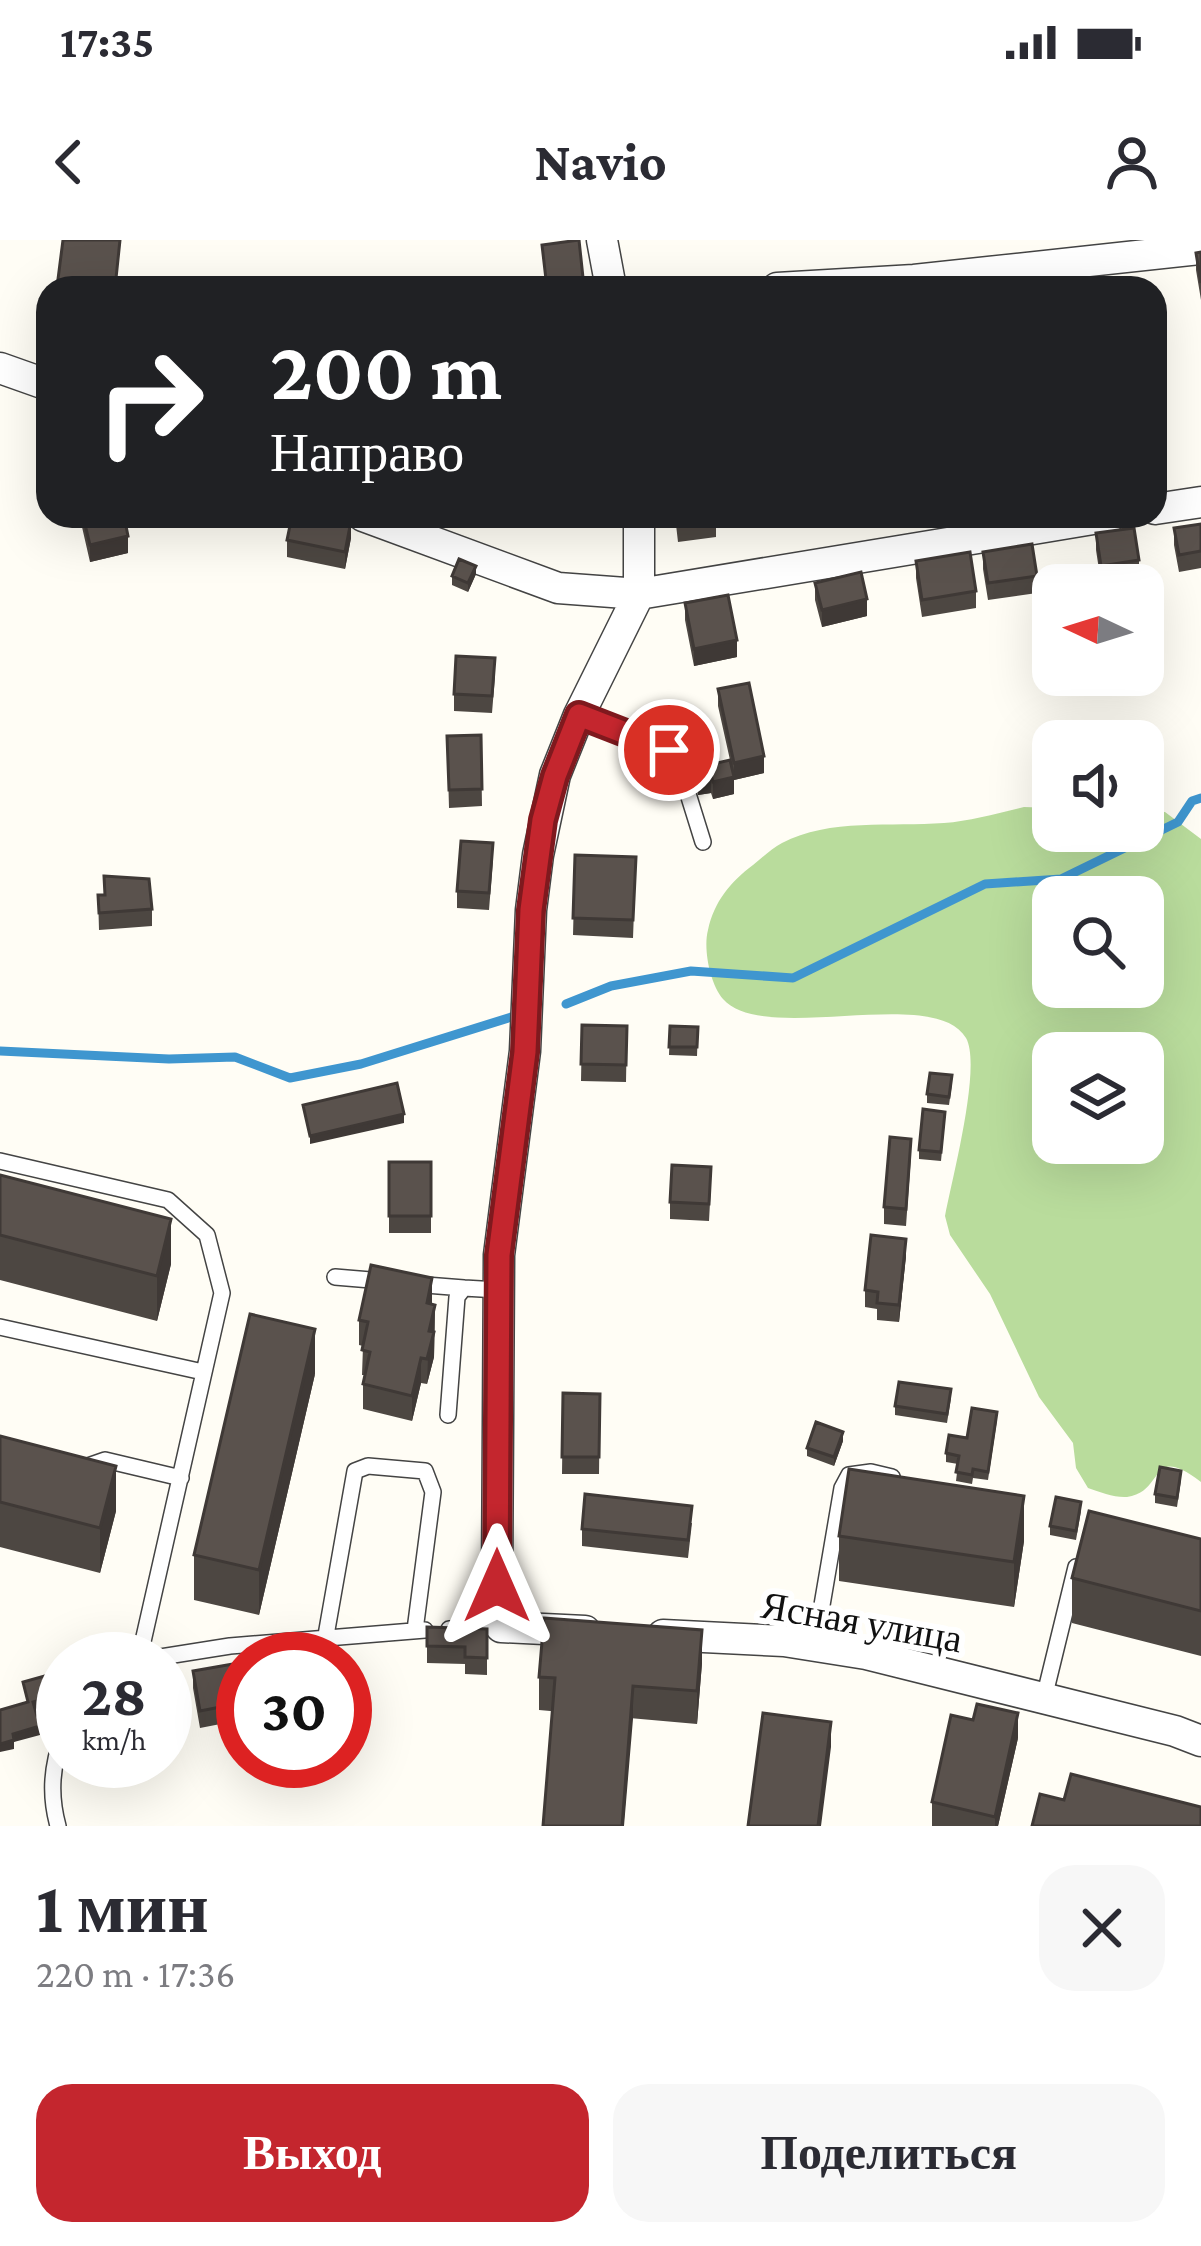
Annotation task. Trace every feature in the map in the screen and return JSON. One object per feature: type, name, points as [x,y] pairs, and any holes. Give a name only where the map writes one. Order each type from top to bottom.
[{"type":"street","points":[[602,240],[609,276]]},
{"type":"street","points":[[951,276],[1201,249]]},
{"type":"street","points":[[0,368],[36,381]]},
{"type":"street","points":[[1167,507],[1201,502]]},
{"type":"street","points":[[396,528],[558,588],[640,594],[1039,528]]},
{"type":"street","points":[[501,1627],[497,1586],[498,1290],[525,1052],[531,910],[555,776],[579,715],[640,594],[639,528]]},
{"type":"street","name":"Ясная улица","points":[[501,1627],[815,1646],[866,1654],[1201,1742]]},
{"type":"lane","points":[[579,715],[669,750],[679,765],[703,842]]},
{"type":"lane","points":[[0,1161],[168,1200],[207,1235],[222,1293],[149,1632]]},
{"type":"lane","points":[[335,1277],[498,1290]]},
{"type":"lane","points":[[448,1415],[453,1306],[464,1288]]},
{"type":"lane","points":[[0,1327],[203,1372]]},
{"type":"lane","points":[[62,1466],[80,1468],[105,1460],[181,1478]]},
{"type":"lane","points":[[327,1632],[355,1471],[368,1466],[425,1471],[433,1492],[415,1630]]},
{"type":"lane","points":[[815,1646],[842,1488],[849,1475],[871,1472],[916,1483]]},
{"type":"lane","points":[[1044,1698],[1084,1545]]},
{"type":"lane","points":[[372,1635],[501,1627]]},
{"type":"lane","points":[[52,1788],[58,1826]]},
{"type":"green space","points":[[1032,807],[1032,852],[1164,852],[1164,812],[1201,839],[1201,1482],[1173,1467],[1127,1497],[1088,1488],[1076,1468],[1073,1443],[1039,1397],[990,1294],[950,1235],[945,1216],[970,1072],[966,1038],[948,1023],[920,1016],[809,1018],[744,1012],[723,999],[711,976],[707,938],[719,902],[737,878],[782,843],[840,827],[974,819]]},
{"type":"building","points":[[63,240],[120,240],[116,276],[58,276]]},
{"type":"building","points":[[579,240],[583,276],[546,276],[542,245]]},
{"type":"building","points":[[1201,524],[1201,551],[1179,555],[1174,528]]},
{"type":"building","points":[[86,528],[126,528],[128,536],[90,545]]},
{"type":"building","points":[[290,528],[350,528],[345,552],[287,540]]},
{"type":"building","points":[[1134,528],[1139,560],[1101,564],[1096,533]]},
{"type":"building","points":[[1032,544],[1032,577],[988,583],[983,552]]},
{"type":"building","points":[[970,552],[976,591],[922,600],[916,561]]},
{"type":"building","points":[[459,559],[476,566],[468,583],[452,576]]},
{"type":"building","points":[[861,572],[867,599],[822,610],[815,583]]},
{"type":"building","points":[[728,595],[737,640],[694,649],[685,603]]},
{"type":"building","points":[[456,656],[495,658],[492,696],[454,694]]},
{"type":"building","points":[[749,683],[764,756],[734,763],[718,689]]},
{"type":"building","points":[[707,734],[713,764],[730,760],[734,777],[713,782],[711,775],[698,778],[689,738]]},
{"type":"building","points":[[481,735],[482,789],[449,790],[447,736]]},
{"type":"building","points":[[461,841],[493,843],[489,893],[457,891]]},
{"type":"building","points":[[575,855],[636,857],[633,920],[573,918]]},
{"type":"building","points":[[104,876],[149,879],[152,909],[99,913]]},
{"type":"building","points":[[582,1025],[627,1026],[626,1065],[581,1064]]},
{"type":"building","points":[[670,1026],[698,1027],[697,1047],[669,1047]]},
{"type":"building","points":[[930,1073],[952,1075],[949,1097],[927,1094]]},
{"type":"building","points":[[397,1083],[404,1114],[310,1136],[303,1105]]},
{"type":"building","points":[[923,1109],[945,1112],[941,1152],[919,1150]]},
{"type":"building","points":[[890,1137],[911,1139],[906,1209],[884,1207]]},
{"type":"building","points":[[389,1162],[431,1162],[431,1216],[389,1216]]},
{"type":"building","points":[[672,1165],[711,1167],[709,1204],[670,1202]]},
{"type":"building","points":[[0,1175],[171,1219],[157,1276],[0,1235]]},
{"type":"building","points":[[871,1235],[906,1239],[899,1305],[877,1303],[878,1292],[865,1290]]},
{"type":"building","points":[[371,1265],[432,1278],[427,1303],[435,1305],[429,1331],[434,1332],[427,1359],[421,1358],[412,1396],[363,1384],[370,1352],[362,1350],[368,1322],[359,1320]]},
{"type":"building","points":[[250,1314],[315,1329],[259,1570],[194,1555]]},
{"type":"building","points":[[899,1382],[951,1389],[947,1414],[895,1406]]},
{"type":"building","points":[[563,1393],[600,1394],[599,1457],[562,1457]]},
{"type":"building","points":[[972,1408],[997,1412],[988,1472],[973,1469],[972,1475],[956,1472],[959,1456],[946,1453],[949,1435],[967,1438]]},
{"type":"building","points":[[816,1422],[843,1432],[834,1457],[807,1448]]},
{"type":"building","points":[[0,1436],[116,1466],[100,1528],[0,1502]]},
{"type":"building","points":[[1160,1467],[1181,1471],[1177,1498],[1155,1494]]},
{"type":"building","points":[[849,1469],[1024,1496],[1014,1562],[839,1536]]},
{"type":"building","points":[[585,1494],[692,1506],[688,1540],[582,1529]]},
{"type":"building","points":[[1056,1497],[1081,1502],[1076,1531],[1050,1526]]},
{"type":"building","points":[[1089,1511],[1201,1539],[1201,1611],[1072,1578]]},
{"type":"building","points":[[544,1618],[702,1630],[697,1691],[633,1686],[622,1826],[543,1826],[555,1678],[539,1677]]},
{"type":"building","points":[[427,1627],[487,1629],[487,1658],[465,1657],[465,1647],[427,1646]]},
{"type":"building","points":[[216,1667],[216,1708],[200,1711],[193,1671]]},
{"type":"building","points":[[36,1678],[36,1727],[0,1744],[0,1710],[28,1702],[23,1682]]},
{"type":"building","points":[[977,1704],[1018,1713],[995,1817],[932,1802],[951,1715],[973,1720]]},
{"type":"building","points":[[763,1713],[831,1722],[818,1826],[748,1826]]},
{"type":"building","points":[[1071,1774],[1201,1807],[1201,1826],[1032,1826],[1040,1794],[1064,1800]]},
{"type":"waterway","points":[[566,1004],[611,986],[691,971],[793,978],[985,884],[1061,879],[1178,822],[1192,801],[1201,798]]},
{"type":"waterway","points":[[0,1051],[169,1059],[235,1057],[290,1078],[361,1064],[521,1014]]},
{"type":"route","points":[[497,1586],[499,1255],[525,1052],[531,910],[543,820],[579,715],[669,750]]}]
